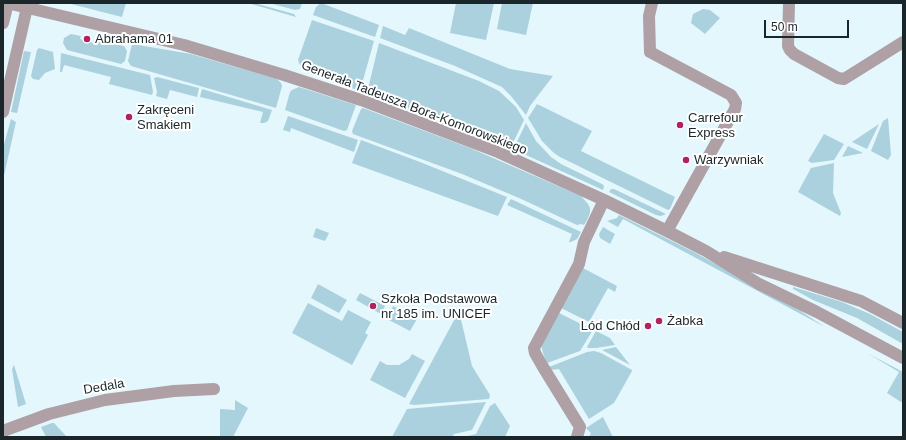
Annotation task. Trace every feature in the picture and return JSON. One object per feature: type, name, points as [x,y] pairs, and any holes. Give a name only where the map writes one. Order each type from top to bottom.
[{"type":"street","points":[[3,24],[7,3]]},
{"type":"street","name":"Generała Tadeusza Bora-Komorowskiego","points":[[7,3],[27,5],[184,45],[319,86],[375,105],[498,152],[604,200],[667,231],[706,252],[759,284],[817,312],[903,358]]},
{"type":"street","points":[[652,3],[649,16],[650,52],[731,95],[736,103],[735,109],[667,231]]},
{"type":"street","points":[[789,3],[788,46],[790,50],[794,54],[838,78],[844,79],[903,42]]},
{"type":"street","points":[[3,112],[27,5]]},
{"type":"street","points":[[577,437],[580,427],[535,353],[534,348],[579,264],[584,242],[604,200]]},
{"type":"street","name":"Generała Tadeusza Bora-Komorowskiego","points":[[706,252],[861,301],[903,323]]},
{"type":"street","name":"Dedala","points":[[3,431],[49,414],[105,400],[174,391],[214,389]]},
{"type":"shaded area","points":[[71,3],[126,3],[122,17]]},
{"type":"shaded area","points":[[248,3],[254,3],[294,14],[296,17]]},
{"type":"shaded area","points":[[269,3],[302,3],[300,9],[295,10]]},
{"type":"shaded area","points":[[321,3],[379,25],[375,37],[313,15],[316,7]]},
{"type":"shaded area","points":[[456,3],[494,3],[486,40],[450,33]]},
{"type":"shaded area","points":[[502,3],[533,3],[526,35],[497,29]]},
{"type":"shaded area","points":[[703,9],[710,10],[720,18],[705,34],[691,23],[693,14]]},
{"type":"shaded area","points":[[312,20],[374,41],[360,91],[304,71],[298,60]]},
{"type":"shaded area","points":[[383,26],[405,35],[409,28],[510,69],[553,76],[530,106],[526,115],[502,87],[455,66],[380,38]]},
{"type":"shaded area","points":[[71,34],[81,36],[80,39],[93,43],[94,40],[124,46],[127,51],[125,61],[121,64],[67,50],[63,43],[64,38]]},
{"type":"shaded area","points":[[379,43],[479,81],[499,91],[516,107],[524,120],[511,147],[367,93]]},
{"type":"shaded area","points":[[132,44],[191,54],[277,79],[282,86],[276,108],[131,66],[128,61]]},
{"type":"shaded area","points":[[39,48],[53,52],[55,69],[45,73],[39,80],[33,79],[31,76],[37,50]]},
{"type":"shaded area","points":[[24,51],[31,52],[17,113],[11,112]]},
{"type":"shaded area","points":[[61,53],[150,75],[153,92],[152,95],[109,84],[111,77],[64,65],[62,72],[60,72]]},
{"type":"shaded area","points":[[157,77],[199,88],[197,97],[170,90],[167,99],[156,96],[157,92],[154,78]]},
{"type":"shaded area","points":[[299,87],[356,105],[347,130],[344,131],[285,110],[290,92]]},
{"type":"shaded area","points":[[202,89],[272,110],[268,121],[260,123],[263,112],[200,97]]},
{"type":"shaded area","points":[[537,104],[592,131],[581,151],[675,197],[670,209],[668,210],[554,153],[542,141],[528,118]]},
{"type":"shaded area","points":[[363,108],[470,148],[581,196],[590,208],[590,213],[587,220],[584,225],[577,225],[462,174],[353,134],[352,131],[361,109]]},
{"type":"shaded area","points":[[288,116],[358,140],[354,152],[291,128],[290,132],[283,130]]},
{"type":"shaded area","points":[[888,118],[891,155],[888,160],[871,151],[883,121]]},
{"type":"shaded area","points":[[11,119],[16,122],[3,180],[3,148]]},
{"type":"shaded area","points":[[526,123],[536,141],[551,157],[561,164],[602,184],[604,186],[603,190],[515,150],[514,148]]},
{"type":"shaded area","points":[[879,124],[867,149],[852,142]]},
{"type":"shaded area","points":[[824,134],[844,144],[834,160],[812,163],[808,161]]},
{"type":"shaded area","points":[[361,140],[507,197],[498,216],[352,163]]},
{"type":"shaded area","points":[[848,146],[863,153],[842,157]]},
{"type":"shaded area","points":[[834,163],[833,193],[841,213],[840,216],[798,192],[811,168]]},
{"type":"shaded area","points":[[611,189],[614,189],[666,214],[661,216],[656,215],[609,192]]},
{"type":"shaded area","points":[[511,199],[581,232],[577,239],[569,242],[572,234],[507,205]]},
{"type":"shaded area","points":[[619,215],[694,252],[799,310],[825,327],[623,219],[618,227],[607,221],[617,218]]},
{"type":"shaded area","points":[[603,227],[615,234],[610,244],[600,238],[599,234]]},
{"type":"shaded area","points":[[316,228],[329,233],[325,241],[313,237]]},
{"type":"shaded area","points":[[581,267],[617,286],[615,292],[608,288],[589,322],[561,308]]},
{"type":"shaded area","points":[[318,284],[347,300],[339,313],[311,298]]},
{"type":"shaded area","points":[[793,287],[842,302],[870,314],[903,332],[903,344],[857,318],[813,300],[793,289]]},
{"type":"shaded area","points":[[360,293],[385,306],[381,314],[356,300]]},
{"type":"shaded area","points":[[308,303],[342,321],[348,310],[371,322],[365,333],[368,335],[352,365],[292,333]]},
{"type":"shaded area","points":[[393,306],[417,319],[410,331],[387,319]]},
{"type":"shaded area","points":[[459,311],[472,366],[490,395],[489,399],[414,405],[409,404]]},
{"type":"shaded area","points":[[559,313],[593,330],[580,351],[547,363],[541,344]]},
{"type":"shaded area","points":[[596,331],[610,338],[615,345],[588,348],[587,347]]},
{"type":"shaded area","points":[[616,347],[630,365],[602,350]]},
{"type":"shaded area","points":[[594,351],[601,353],[632,371],[614,403],[589,419],[559,369],[551,370],[549,367],[587,352]]},
{"type":"shaded area","points":[[867,353],[903,372],[903,401],[901,402],[887,393],[899,372]]},
{"type":"shaded area","points":[[412,354],[425,361],[405,398],[370,380],[380,361],[387,365],[399,365],[409,359]]},
{"type":"shaded area","points":[[14,365],[26,404],[18,407],[12,369]]},
{"type":"shaded area","points":[[235,400],[248,408],[233,437],[220,437],[220,409],[235,410]]},
{"type":"shaded area","points":[[486,402],[472,430],[454,434],[452,437],[392,437],[407,409]]},
{"type":"shaded area","points":[[495,403],[510,426],[505,437],[463,437],[476,434],[490,406]]},
{"type":"shaded area","points":[[603,417],[613,437],[589,437],[591,433],[586,428]]},
{"type":"shaded area","points":[[54,423],[67,437],[46,437],[41,427]]},
{"type":"place","name":"Abrahama 01","points":[[87,39]]},
{"type":"place","name":"Zakręceni Smakiem","points":[[129,117]]},
{"type":"place","name":"Carrefour Express","points":[[680,125]]},
{"type":"place","name":"Warzywniak","points":[[686,160]]},
{"type":"place","name":"Szkoła Podstawowa nr 185 im. UNICEF","points":[[373,306]]},
{"type":"place","name":"Żabka","points":[[659,321]]},
{"type":"place","name":"Lód Chłód","points":[[648,326]]}]
